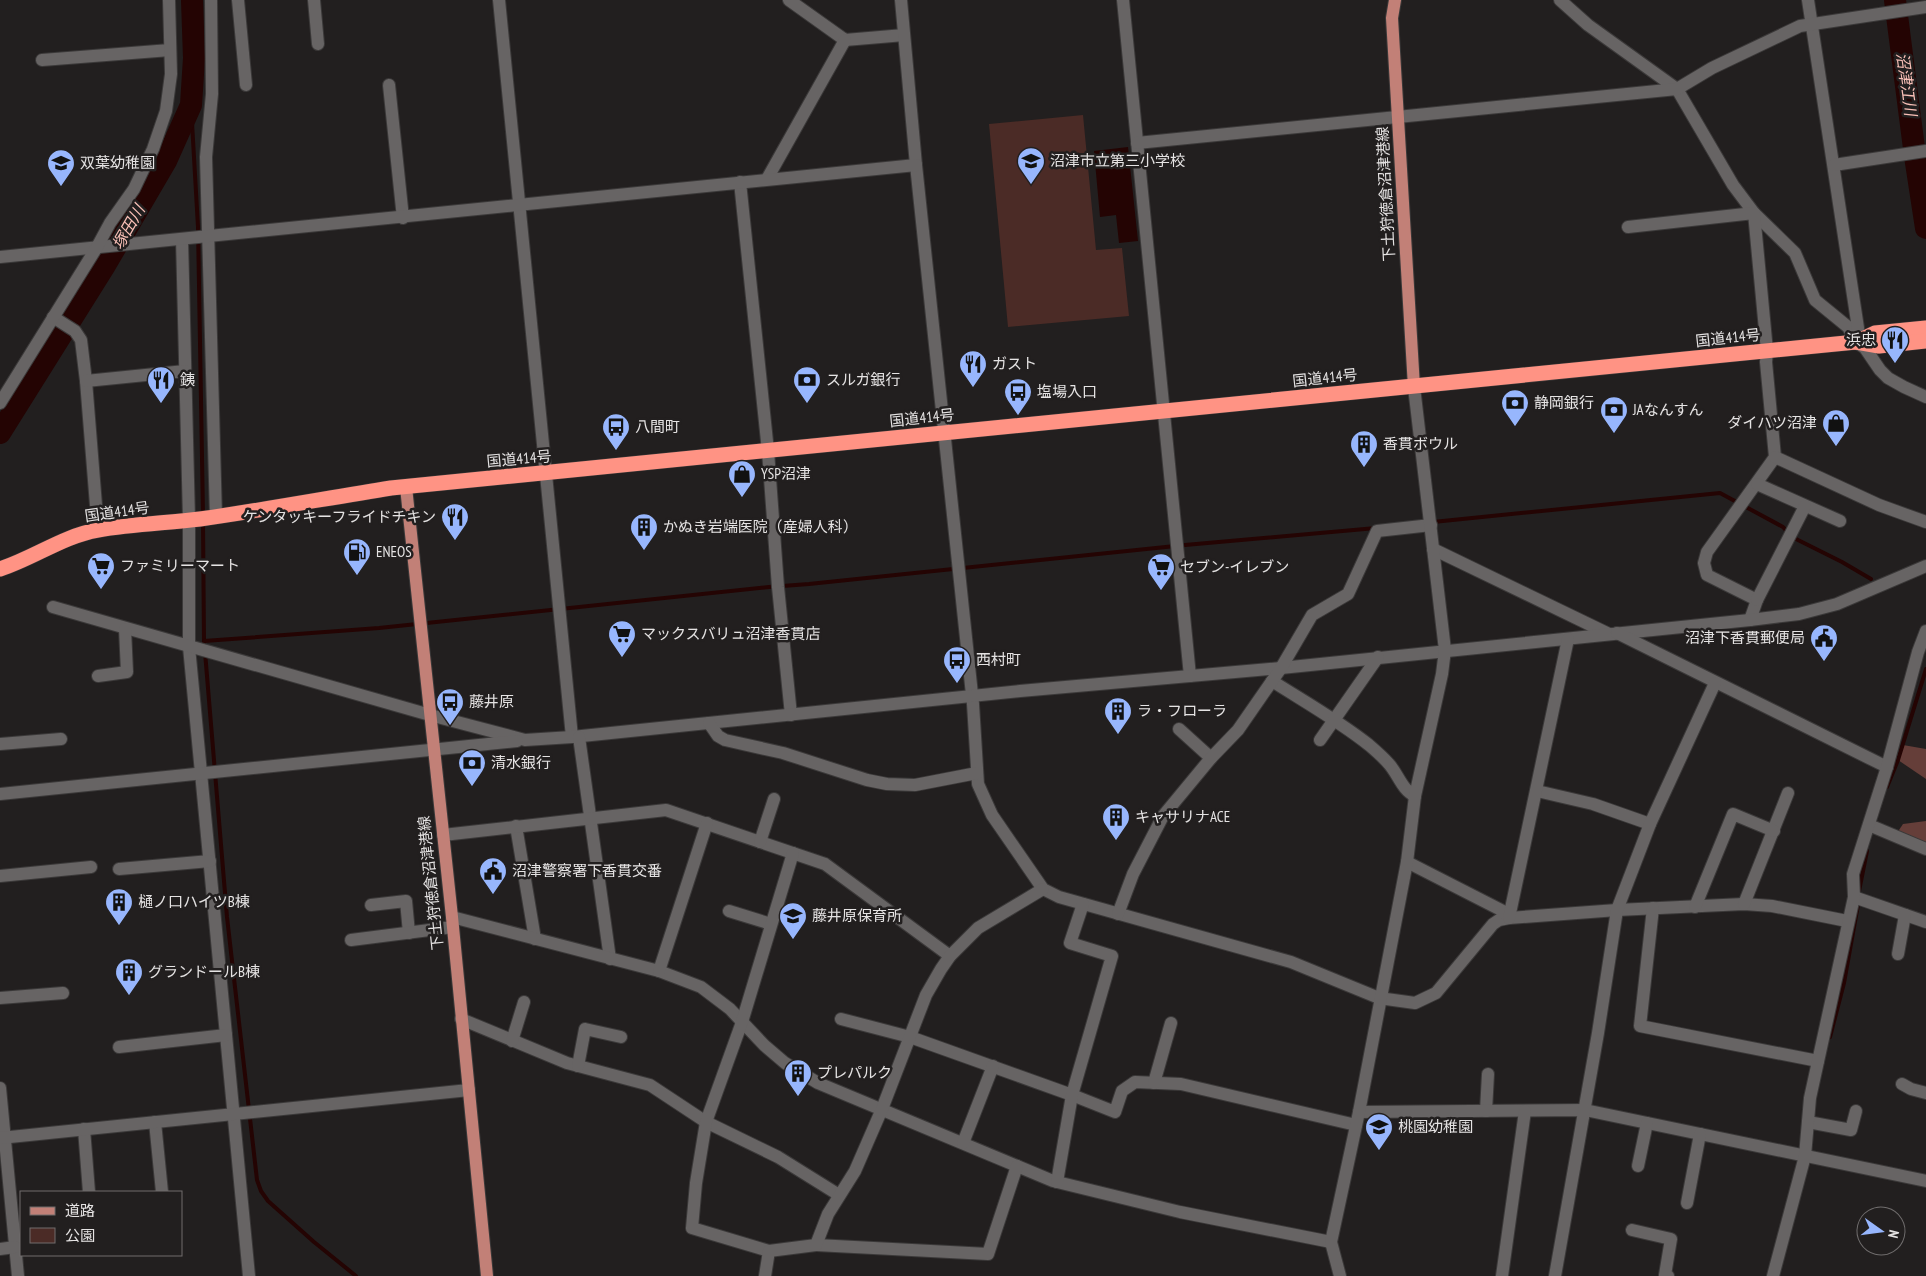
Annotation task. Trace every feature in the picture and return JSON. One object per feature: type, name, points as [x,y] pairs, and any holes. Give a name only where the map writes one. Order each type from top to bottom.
[{"type":"highway","name":"国道414号","points":[[1856,342],[1875,334],[1926,328]]},
{"type":"highway","name":"国道414号","points":[[0,570],[17,564],[72,537],[98,530],[216,517],[406,487],[1856,342],[1879,346],[1926,341]]},
{"type":"main road","name":"下土狩徳倉沼津港線","points":[[1395,0],[1392,18],[1414,387]]},
{"type":"main road","name":"下土狩徳倉沼津港線","points":[[406,487],[487,1276]]},
{"type":"street","points":[[0,403],[101,247],[110,224],[134,189],[153,149],[166,110],[171,74],[169,0]]},
{"type":"street","points":[[211,0],[212,94],[206,157],[216,517]]},
{"type":"street","points":[[238,0],[246,85]]},
{"type":"street","points":[[314,0],[318,44]]},
{"type":"street","points":[[498,0],[558,600],[576,737],[610,959]]},
{"type":"street","points":[[789,0],[845,40],[904,35]]},
{"type":"street","points":[[901,0],[916,165],[972,697],[978,784],[992,815],[1043,889],[1059,897],[1082,904],[1291,962],[1379,998],[1414,1003],[1436,993],[1493,924],[1499,920],[1617,910],[1744,904],[1772,906],[1847,921]]},
{"type":"street","points":[[1123,0],[1190,676]]},
{"type":"street","points":[[1560,0],[1596,31],[1677,89],[1733,186],[1754,213],[1795,253],[1815,300],[1848,327],[1856,342],[1865,348],[1888,378],[1926,397]]},
{"type":"street","points":[[1808,0],[1858,328],[1856,342]]},
{"type":"street","points":[[1137,143],[1677,89],[1730,60],[1800,26],[1926,7]]},
{"type":"street","points":[[767,179],[845,40]]},
{"type":"street","points":[[42,60],[170,50]]},
{"type":"street","points":[[389,85],[403,218]]},
{"type":"street","points":[[1834,165],[1926,151]]},
{"type":"street","points":[[0,257],[916,165]]},
{"type":"street","points":[[740,182],[768,452],[791,715]]},
{"type":"street","points":[[1628,227],[1754,213]]},
{"type":"street","points":[[1754,213],[1775,457],[1707,552],[1704,563],[1707,575],[1757,600]]},
{"type":"street","points":[[182,239],[189,520],[189,648],[226,1035],[237,1113],[249,1276]]},
{"type":"street","points":[[56,319],[75,331],[81,340],[98,530]]},
{"type":"street","points":[[86,381],[185,371]]},
{"type":"street","points":[[1340,1276],[1331,1242],[1356,1125],[1379,998],[1407,862],[1416,796],[1442,674],[1445,650],[1414,387]]},
{"type":"street","points":[[1775,457],[1878,505],[1926,522]]},
{"type":"street","points":[[1757,484],[1840,521]]},
{"type":"street","points":[[1750,620],[1757,600],[1805,506]]},
{"type":"street","points":[[1118,914],[1133,874],[1156,828],[1185,788],[1238,730],[1281,668],[1312,615],[1348,594],[1377,531],[1431,525]]},
{"type":"street","points":[[1433,550],[1715,682],[1887,767]]},
{"type":"street","points":[[0,794],[524,740],[576,737],[1281,668],[1750,620],[1799,614],[1837,604],[1926,566]]},
{"type":"street","points":[[53,608],[430,716],[524,740]]},
{"type":"street","points":[[98,676],[127,672],[125,629]]},
{"type":"street","points":[[1773,1276],[1811,1157],[1808,1122],[1810,1098],[1847,921],[1858,898],[1853,874],[1873,827],[1887,767],[1922,654],[1926,631]]},
{"type":"street","points":[[1510,918],[1568,639]]},
{"type":"street","points":[[1320,740],[1378,657]]},
{"type":"street","points":[[1272,681],[1353,734],[1384,759],[1411,794],[1416,796]]},
{"type":"street","points":[[1555,1276],[1585,1110],[1617,910],[1650,824],[1715,682]]},
{"type":"street","points":[[709,723],[714,732],[724,740],[784,754],[867,780],[887,784],[915,785],[977,773]]},
{"type":"street","points":[[1179,729],[1211,758]]},
{"type":"street","points":[[0,744],[61,739]]},
{"type":"street","points":[[1537,791],[1593,804],[1650,824]]},
{"type":"street","points":[[1744,904],[1788,793]]},
{"type":"street","points":[[760,842],[774,798]]},
{"type":"street","points":[[443,834],[666,810],[825,864],[950,956]]},
{"type":"street","points":[[1695,907],[1734,814],[1774,831]]},
{"type":"street","points":[[659,971],[707,823]]},
{"type":"street","points":[[516,826],[534,939]]},
{"type":"street","points":[[1873,827],[1926,849]]},
{"type":"street","points":[[792,852],[742,1022],[706,1122],[696,1184],[692,1228],[769,1251],[816,1246],[988,1254],[1017,1166]]},
{"type":"street","points":[[119,869],[210,860]]},
{"type":"street","points":[[1407,862],[1503,911],[1510,918]]},
{"type":"street","points":[[0,876],[91,867]]},
{"type":"street","points":[[816,1246],[828,1214],[855,1171],[882,1109],[926,995],[950,956],[978,928],[1043,889]]},
{"type":"street","points":[[1858,898],[1926,922]]},
{"type":"street","points":[[371,906],[406,901],[409,933]]},
{"type":"street","points":[[1057,1182],[1072,1095],[1112,956],[1070,943],[1082,904]]},
{"type":"street","points":[[1653,908],[1640,1026],[1818,1061]]},
{"type":"street","points":[[728,911],[771,924]]},
{"type":"street","points":[[1898,954],[1905,915]]},
{"type":"street","points":[[351,940],[409,933],[452,922],[534,939],[659,971],[701,987],[730,1010],[785,1063],[803,1075],[1017,1166],[1057,1182],[1180,1212],[1331,1242]]},
{"type":"street","points":[[0,998],[62,993]]},
{"type":"street","points":[[512,1041],[524,1002]]},
{"type":"street","points":[[461,1019],[578,1066],[650,1085],[706,1122],[778,1157],[839,1195]]},
{"type":"street","points":[[841,1019],[910,1037],[1115,1112],[1122,1092],[1135,1082],[1180,1084],[1356,1125]]},
{"type":"street","points":[[1154,1083],[1171,1023]]},
{"type":"street","points":[[578,1066],[585,1029],[621,1038]]},
{"type":"street","points":[[119,1047],[226,1035]]},
{"type":"street","points":[[963,1143],[993,1066]]},
{"type":"street","points":[[1486,1111],[1488,1074]]},
{"type":"street","points":[[1902,1084],[1911,1089],[1926,1093]]},
{"type":"street","points":[[0,1088],[2,1138],[18,1276]]},
{"type":"street","points":[[2,1138],[469,1090]]},
{"type":"street","points":[[1502,1276],[1525,1110]]},
{"type":"street","points":[[1358,1112],[1585,1110],[1926,1181]]},
{"type":"street","points":[[1808,1122],[1851,1130],[1856,1111]]},
{"type":"street","points":[[155,1122],[162,1191]]},
{"type":"street","points":[[1638,1166],[1647,1123]]},
{"type":"street","points":[[84,1129],[89,1191]]},
{"type":"street","points":[[1687,1203],[1700,1134]]},
{"type":"street","points":[[1632,1230],[1671,1239],[1665,1275],[1668,1276]]},
{"type":"street","points":[[0,1249],[15,1247]]},
{"type":"street","points":[[765,1276],[769,1251]]},
{"type":"green space","points":[[1083,115],[1096,250],[1122,248],[1129,316],[1008,327],[989,124]]},
{"type":"shaded area","points":[[1128,147],[1138,241],[1119,243],[1116,215],[1100,217],[1094,151]]},
{"type":"shaded area","points":[[1903,745],[1926,749],[1926,779],[1898,760]]},
{"type":"shaded area","points":[[1926,821],[1926,847],[1897,833],[1903,824]]},
{"type":"waterway","name":"塚田川","points":[[0,433],[104,267],[166,161],[191,105],[194,58],[192,0]]},
{"type":"waterway","name":"沼津江川","points":[[1895,0],[1926,228]]},
{"type":"waterway","points":[[191,105],[198,227],[203,515]]},
{"type":"waterway","points":[[1433,522],[1720,493],[1783,527],[1792,537],[1871,579]]},
{"type":"waterway","points":[[203,522],[204,643]]},
{"type":"waterway","points":[[204,641],[379,628],[1185,545],[1376,528]]},
{"type":"waterway","points":[[205,652],[227,917],[257,1180],[261,1191],[268,1201],[356,1276]]},
{"type":"waterway","points":[[1887,787],[1898,760],[1926,669]]},
{"type":"waterway","points":[[1859,891],[1867,851]]},
{"type":"waterway","points":[[1830,1037],[1844,983],[1858,905]]},
{"type":"place","name":"沼津市立第三小学校","points":[[1031,185]]},
{"type":"place","name":"双葉幼稚園","points":[[61,187]]},
{"type":"place","name":"浜忠","points":[[1895,364]]},
{"type":"place","name":"ガスト","points":[[973,388]]},
{"type":"place","name":"銕","points":[[161,404]]},
{"type":"place","name":"スルガ銀行","points":[[807,404]]},
{"type":"place","name":"塩場入口","points":[[1018,416]]},
{"type":"place","name":"静岡銀行","points":[[1515,427]]},
{"type":"place","name":"JAなんすん","points":[[1614,434]]},
{"type":"place","name":"ダイハツ沼津","points":[[1836,447]]},
{"type":"place","name":"八間町","points":[[616,451]]},
{"type":"place","name":"香貫ボウル","points":[[1364,468]]},
{"type":"place","name":"YSP沼津","points":[[742,498]]},
{"type":"place","name":"ケンタッキーフライドチキン","points":[[455,541]]},
{"type":"place","name":"かぬき岩端医院（産婦人科）","points":[[644,551]]},
{"type":"place","name":"ENEOS","points":[[357,576]]},
{"type":"place","name":"ファミリーマート","points":[[101,590]]},
{"type":"place","name":"セブン-イレブン","points":[[1161,591]]},
{"type":"place","name":"マックスバリュ沼津香貫店","points":[[622,658]]},
{"type":"place","name":"沼津下香貫郵便局","points":[[1824,662]]},
{"type":"place","name":"西村町","points":[[957,684]]},
{"type":"place","name":"藤井原","points":[[450,726]]},
{"type":"place","name":"ラ・フローラ","points":[[1118,735]]},
{"type":"place","name":"清水銀行","points":[[472,787]]},
{"type":"place","name":"キャサリナACE","points":[[1116,841]]},
{"type":"place","name":"沼津警察署下香貫交番","points":[[493,895]]},
{"type":"place","name":"樋ノ口ハイツB棟","points":[[119,926]]},
{"type":"place","name":"藤井原保育所","points":[[793,940]]},
{"type":"place","name":"グランドールB棟","points":[[129,996]]},
{"type":"place","name":"プレパルク","points":[[798,1097]]},
{"type":"place","name":"桃園幼稚園","points":[[1379,1151]]}]
